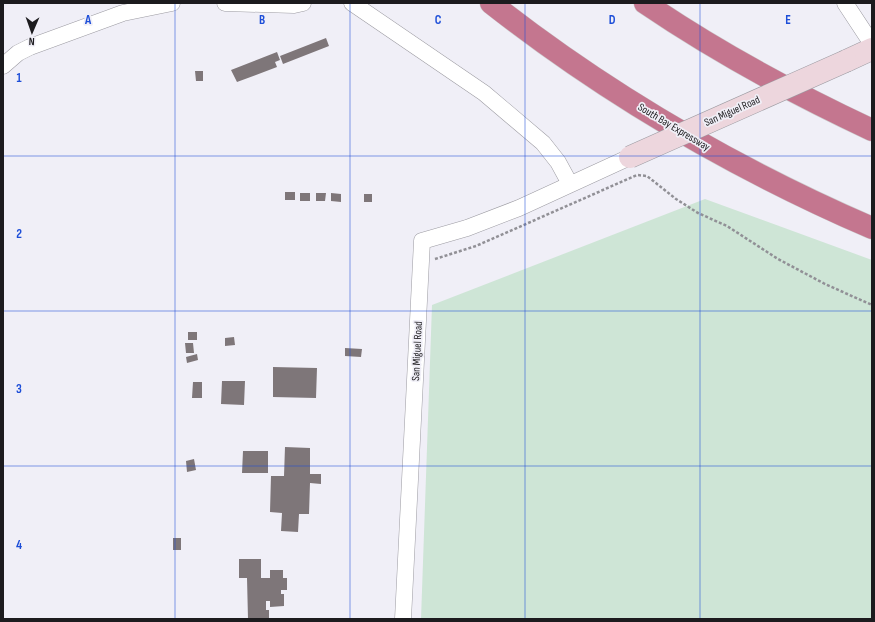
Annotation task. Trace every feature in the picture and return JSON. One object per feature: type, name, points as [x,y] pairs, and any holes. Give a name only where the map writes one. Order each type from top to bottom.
[{"type":"highway","name":"South Bay Expressway","points":[[491,3],[595,78],[701,144],[783,187],[872,228]]},
{"type":"highway","points":[[645,3],[743,64],[789,89],[872,130]]},
{"type":"street","points":[[3,66],[18,53],[30,47],[124,13],[172,3]]},
{"type":"street","points":[[225,3],[294,5],[303,3]]},
{"type":"street","points":[[352,3],[484,93],[544,144],[558,162],[570,184]]},
{"type":"street","points":[[845,3],[872,44]]},
{"type":"street","name":"San Miguel Road","points":[[403,619],[422,241],[467,228],[519,208],[872,49]]},
{"type":"path","points":[[421,262],[436,259],[476,246],[637,175],[647,176],[676,199],[698,213],[727,226],[778,259],[825,284],[872,305]]},
{"type":"green space","points":[[705,199],[872,260],[872,619],[421,619],[432,305]]},
{"type":"building","points":[[326,38],[329,46],[283,64],[280,56]]},
{"type":"building","points":[[277,52],[280,60],[275,62],[277,67],[237,82],[231,70]]},
{"type":"building","points":[[195,71],[203,71],[203,81],[196,81]]},
{"type":"building","points":[[285,192],[295,192],[295,200],[285,200]]},
{"type":"building","points":[[300,193],[310,193],[310,201],[300,201]]},
{"type":"building","points":[[316,193],[326,193],[325,201],[316,201]]},
{"type":"building","points":[[331,193],[341,194],[341,202],[331,201]]},
{"type":"building","points":[[364,194],[372,194],[372,202],[364,202]]},
{"type":"building","points":[[188,332],[197,332],[197,340],[188,340]]},
{"type":"building","points":[[234,337],[235,345],[225,346],[225,338]]},
{"type":"building","points":[[185,343],[193,343],[194,353],[186,353]]},
{"type":"building","points":[[345,348],[362,349],[361,357],[345,356]]},
{"type":"building","points":[[197,354],[198,360],[187,363],[186,357]]},
{"type":"building","points":[[273,367],[317,368],[316,398],[273,397]]},
{"type":"building","points":[[222,381],[245,381],[244,405],[221,404]]},
{"type":"building","points":[[193,382],[202,382],[202,398],[192,398]]},
{"type":"building","points":[[285,447],[310,448],[310,474],[321,474],[321,484],[310,483],[309,514],[299,514],[298,532],[281,531],[282,513],[270,512],[271,476],[284,476]]},
{"type":"building","points":[[243,451],[268,451],[268,473],[242,473]]},
{"type":"building","points":[[194,459],[196,470],[187,472],[186,461]]},
{"type":"building","points":[[173,538],[181,538],[181,550],[173,550]]},
{"type":"building","points":[[239,559],[261,559],[261,578],[270,578],[270,570],[283,570],[283,578],[287,578],[287,590],[281,590],[281,594],[284,594],[284,606],[270,607],[270,601],[266,601],[266,610],[269,610],[269,619],[248,619],[247,578],[239,578]]}]
